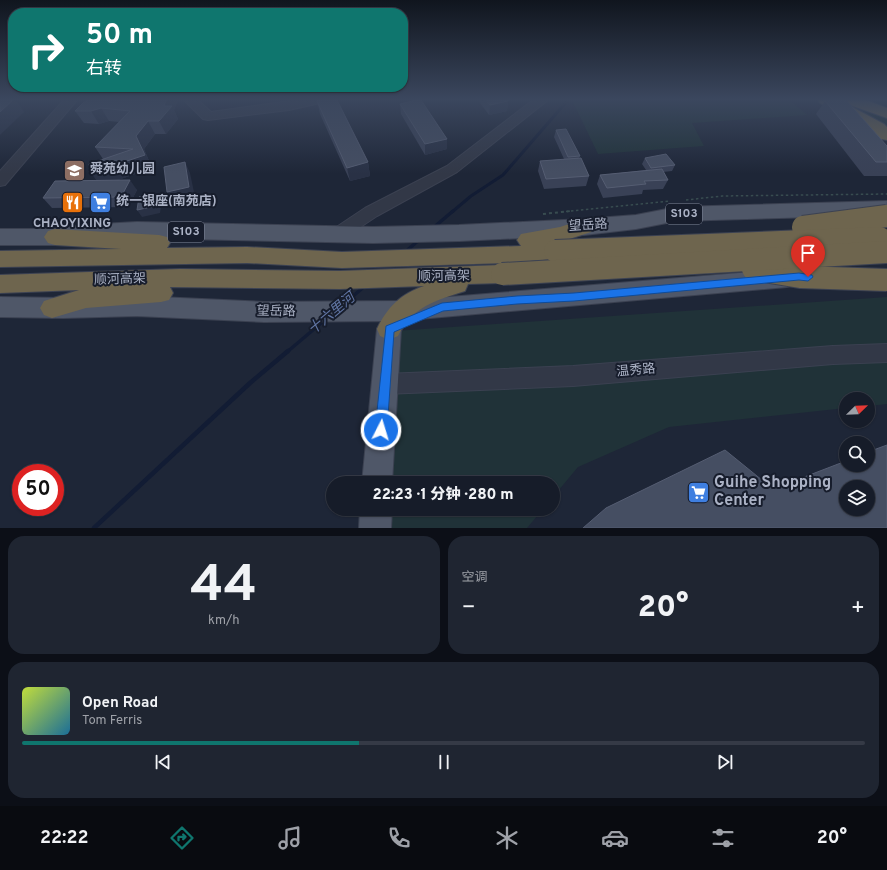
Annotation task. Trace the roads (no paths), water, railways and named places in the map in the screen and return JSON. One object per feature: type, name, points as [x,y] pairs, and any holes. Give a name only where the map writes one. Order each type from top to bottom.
[{"type":"highway","points":[[872,125],[887,135]]},
{"type":"highway","points":[[581,250],[618,241],[779,230],[887,216]]},
{"type":"highway","points":[[448,256],[480,244],[511,243],[561,235],[584,227]]},
{"type":"highway","points":[[55,237],[222,247],[247,255]]},
{"type":"highway","name":"顺河高架","points":[[0,259],[247,255],[342,260],[506,255],[555,251],[887,238]]},
{"type":"highway","name":"顺河高架","points":[[0,284],[180,278],[340,280],[497,275],[887,252]]},
{"type":"highway","points":[[712,263],[800,277],[887,280]]},
{"type":"highway","points":[[395,320],[426,294],[497,275]]},
{"type":"highway","points":[[52,308],[86,298],[212,290],[255,280]]},
{"type":"main road","name":"望岳路","points":[[0,237],[55,237],[137,230],[373,235],[459,233],[584,227],[636,222],[677,214],[877,208]]},
{"type":"main road","points":[[877,208],[887,221]]},
{"type":"main road","points":[[378,476],[385,384],[395,320],[442,307],[517,300],[574,297],[799,276],[818,279],[887,277]]},
{"type":"main road","name":"望岳路","points":[[0,307],[52,308],[137,306],[264,312],[354,312],[376,318],[395,320]]},
{"type":"main road","points":[[375,528],[376,516]]},
{"type":"street","points":[[0,182],[50,125]]},
{"type":"street","points":[[338,234],[371,212],[452,169],[510,125]]},
{"type":"street","name":"温秀路","points":[[385,384],[573,376],[833,355],[887,353]]},
{"type":"waterway","name":"十六里河","points":[[452,212],[471,196],[503,175],[547,125]]},
{"type":"waterway","name":"十六里河","points":[[433,228],[453,211]]},
{"type":"waterway","name":"十六里河","points":[[404,253],[419,240]]},
{"type":"waterway","name":"十六里河","points":[[345,303],[366,285]]},
{"type":"waterway","name":"十六里河","points":[[287,352],[326,319]]},
{"type":"waterway","name":"十六里河","points":[[94,528],[250,383],[288,351]]},
{"type":"place","name":"舜苑幼儿园","points":[[74,170]]},
{"type":"place","name":"CHAOYIXING","points":[[72,202]]},
{"type":"place","name":"统一银座(南苑店)","points":[[101,202]]},
{"type":"place","name":"Guihe Shopping Center","points":[[699,492]]}]
